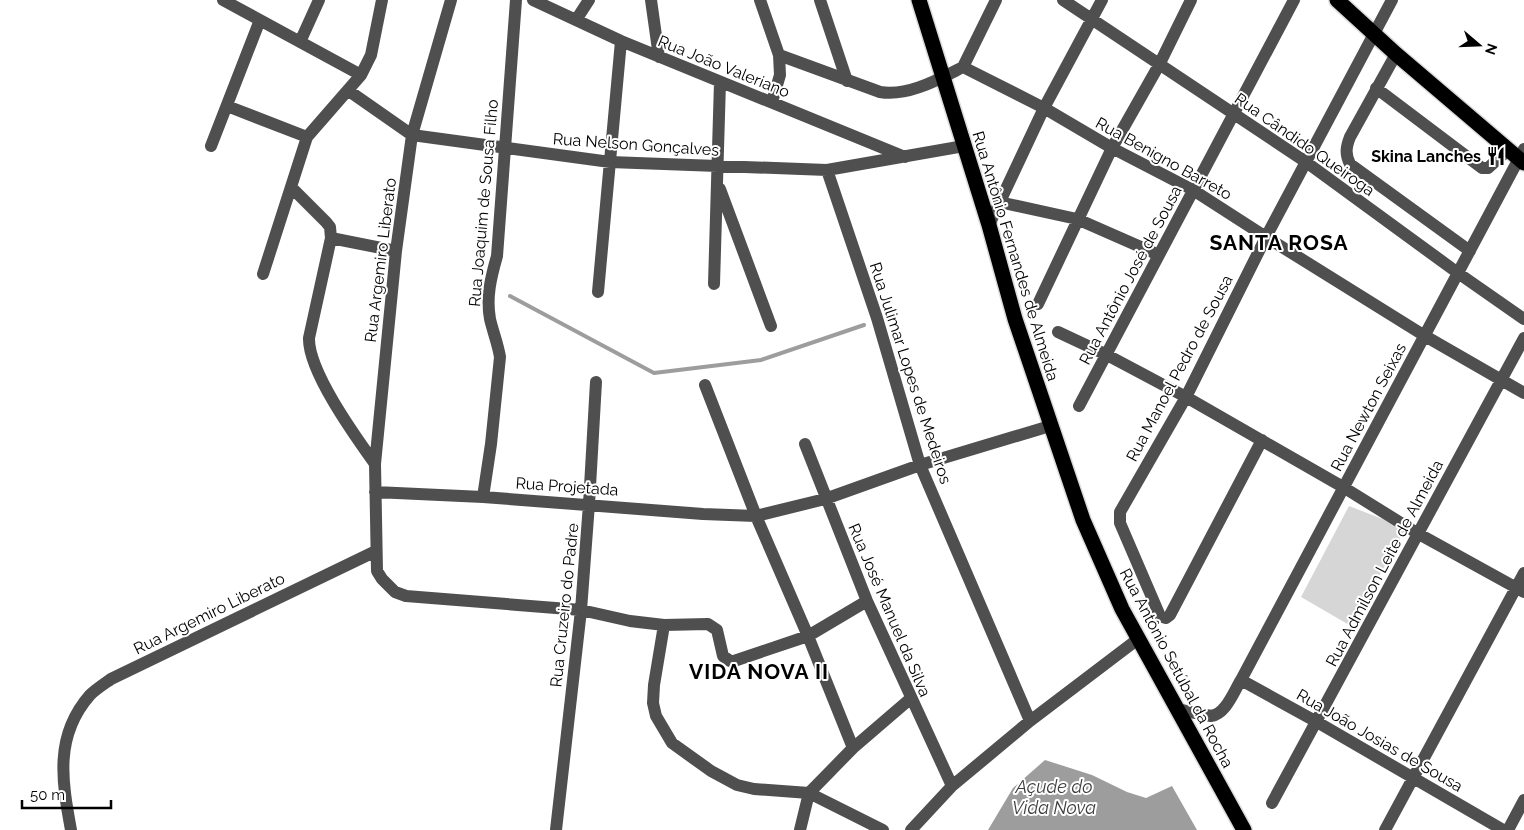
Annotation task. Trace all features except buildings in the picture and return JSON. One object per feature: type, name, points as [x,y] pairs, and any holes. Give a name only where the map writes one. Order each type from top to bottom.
[{"type":"highway","name":"Rua Antônio Fernandes de Almeida","points":[[919,0],[989,225],[1015,320],[1083,520]]},
{"type":"highway","points":[[1337,0],[1396,54],[1519,155]]},
{"type":"highway","name":"Rua Antônio Setúbal da Rocha","points":[[1083,520],[1122,609],[1244,830]]},
{"type":"street","points":[[223,0],[361,75]]},
{"type":"street","points":[[300,42],[319,0]]},
{"type":"street","points":[[263,274],[307,137],[361,75],[371,55],[382,0]]},
{"type":"street","name":"Rua Argemiro Liberato","points":[[451,0],[412,136],[396,251],[375,464],[377,571],[395,592],[406,596],[581,610],[630,621],[664,625],[708,624],[717,630],[723,656],[730,661],[808,636]]},
{"type":"street","name":"Rua Joaquim de Sousa Filho","points":[[483,497],[491,444],[499,366],[498,345],[490,316],[489,291],[497,256],[516,0]]},
{"type":"street","points":[[576,20],[589,0]]},
{"type":"street","points":[[651,0],[659,57]]},
{"type":"street","points":[[760,0],[779,55],[780,75],[772,102]]},
{"type":"street","points":[[820,0],[847,81]]},
{"type":"street","points":[[963,67],[996,0]]},
{"type":"street","name":"Rua Cândido Queiroga","points":[[1063,0],[1306,162],[1524,319]]},
{"type":"street","points":[[989,225],[1044,108],[1102,0]]},
{"type":"street","points":[[1038,304],[1112,148],[1159,65],[1191,0]]},
{"type":"street","name":"Rua Antônio José de Sousa","points":[[1079,406],[1294,0]]},
{"type":"street","name":"Rua Manoel Pedro de Sousa","points":[[1262,440],[1170,615],[1166,618],[1160,616],[1120,523],[1120,512],[1186,397],[1266,237],[1392,0]]},
{"type":"street","name":"Rua João Valeriano","points":[[536,1],[621,41],[905,157]]},
{"type":"street","points":[[211,146],[260,20]]},
{"type":"street","points":[[598,292],[621,41]]},
{"type":"street","points":[[1396,54],[1347,145],[1347,158],[1350,164],[1470,251]]},
{"type":"street","name":"Rua João Valeriano","points":[[779,55],[847,81],[886,93],[909,90],[944,77],[963,67]]},
{"type":"street","name":"Rua Benigno Barreto","points":[[963,67],[1044,108],[1112,148],[1193,190],[1425,336],[1524,393]]},
{"type":"street","points":[[714,284],[720,82]]},
{"type":"street","points":[[1376,88],[1482,168],[1488,168],[1519,155]]},
{"type":"street","name":"Rua Nelson Gonçalves","points":[[348,91],[412,136],[610,162],[827,170],[964,146]]},
{"type":"street","points":[[227,106],[307,137]]},
{"type":"street","name":"Rua Newton Seixas","points":[[1176,709],[1217,716],[1224,709],[1425,336],[1519,155]]},
{"type":"street","name":"Rua Julimar Lopes de Medeiros","points":[[827,170],[877,318],[920,465],[1030,721]]},
{"type":"street","points":[[717,182],[771,326]]},
{"type":"street","points":[[292,188],[326,222],[330,227],[332,238],[309,338],[308,347],[311,357],[345,420],[375,464]]},
{"type":"street","points":[[999,202],[1077,219],[1159,255]]},
{"type":"street","points":[[332,238],[396,251]]},
{"type":"street","points":[[1058,332],[1107,355],[1186,397],[1343,487],[1417,533],[1520,589]]},
{"type":"street","name":"Rua Admilson Leite de Almeida","points":[[1272,803],[1524,338]]},
{"type":"street","name":"Rua Cruzeiro do Padre","points":[[556,830],[581,610],[590,504],[596,382]]},
{"type":"street","points":[[706,385],[756,516],[808,636],[853,748]]},
{"type":"street","name":"Rua Projetada","points":[[375,492],[483,497],[703,514],[756,516],[825,499],[920,465],[1050,426]]},
{"type":"street","name":"Rua José Manuel da Silva","points":[[805,444],[825,499],[867,601],[910,699],[952,786]]},
{"type":"street","name":"Rua Argemiro Liberato","points":[[71,830],[66,804],[62,762],[67,736],[74,719],[90,695],[111,679],[376,551]]},
{"type":"street","points":[[1385,830],[1520,589],[1524,573]]},
{"type":"street","points":[[808,636],[867,601]]},
{"type":"street","points":[[664,625],[653,703],[656,716],[672,743],[711,771],[736,785],[754,789],[809,793],[884,830]]},
{"type":"street","points":[[911,830],[952,786],[1030,721],[1138,639]]},
{"type":"street","name":"Rua João Josias de Sousa","points":[[1241,680],[1503,830]]},
{"type":"street","points":[[800,830],[809,793],[853,748],[910,699]]},
{"type":"street","points":[[1508,830],[1524,800]]},
{"type":"shaded area","points":[[1349,506],[1406,528],[1351,626],[1301,597]]},
{"type":"water","name":"Açude do Vida Nova","points":[[1045,760],[1092,775],[1127,792],[1146,798],[1172,786],[1197,830],[988,830],[1013,788]]},
{"type":"waterway","points":[[510,296],[654,373],[761,360],[864,325]]},
{"type":"place","name":"Skina Lanches","points":[[1496,156]]},
{"type":"district","name":"SANTA ROSA","points":[[1279,243]]},
{"type":"district","name":"VIDA NOVA II","points":[[759,672]]}]
